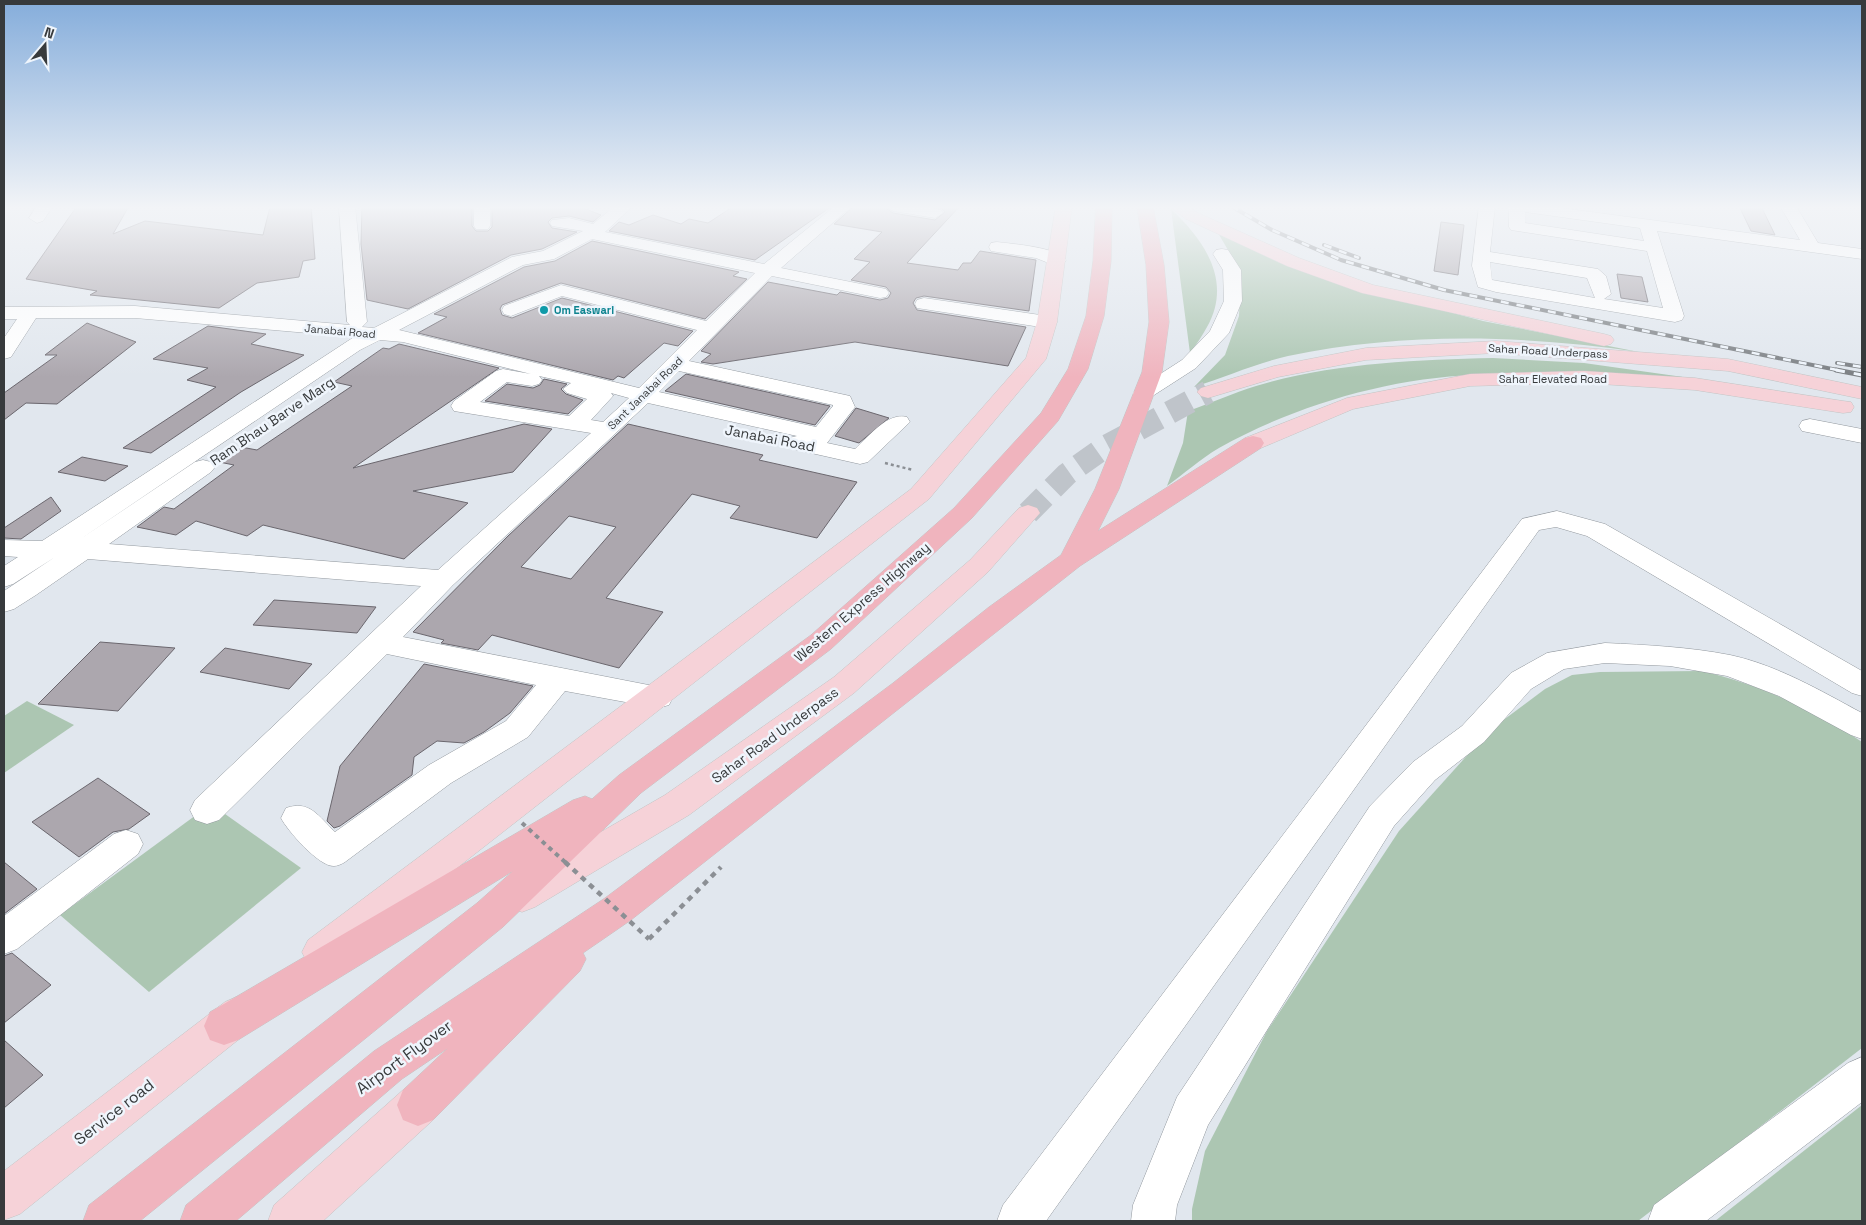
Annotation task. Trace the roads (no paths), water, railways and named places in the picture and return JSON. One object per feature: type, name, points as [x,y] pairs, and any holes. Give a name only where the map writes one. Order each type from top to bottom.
[{"type":"highway","name":"Western Express Highway","points":[[490,915],[630,784],[821,642],[963,513],[1050,416],[1078,369],[1095,316],[1102,263]]},
{"type":"highway","points":[[1071,560],[1107,488],[1152,372],[1159,322],[1155,263]]},
{"type":"highway","points":[[418,1105],[618,908],[904,691],[998,614],[1071,560],[1253,443]]},
{"type":"highway","points":[[224,1026],[630,784]]},
{"type":"highway","name":"Airport Flyover","points":[[202,1221],[388,1065],[618,908]]},
{"type":"highway","points":[[105,1221],[490,915]]},
{"type":"main road","name":"Service road","points":[[4,1198],[224,1026],[658,697],[913,500],[929,484],[1036,359],[1047,322],[1056,263]]},
{"type":"main road","points":[[1296,263],[1368,289],[1499,319],[1728,365]]},
{"type":"main road","name":"Sahar Road Underpass","points":[[1208,392],[1274,372],[1366,354],[1496,347],[1728,365],[1862,398]]},
{"type":"main road","name":"Sahar Elevated Road","points":[[1253,443],[1347,404],[1470,380],[1584,376],[1862,398]]},
{"type":"main road","name":"Sahar Road Underpass","points":[[490,915],[677,805],[844,685],[980,566],[1028,513]]},
{"type":"main road","points":[[290,1221],[418,1105]]},
{"type":"street","points":[[352,263],[357,322]]},
{"type":"street","name":"Ram Bhau Barve Marg","points":[[4,578],[374,334],[514,263]]},
{"type":"street","name":"Ram Bhau Barve Marg","points":[[4,603],[268,423],[403,336],[540,266],[542,263]]},
{"type":"street","points":[[737,263],[880,293]]},
{"type":"street","name":"Sant Janabai Road","points":[[207,810],[381,643],[444,579],[636,403],[776,263]]},
{"type":"street","points":[[1144,393],[1189,364],[1219,333],[1233,301],[1232,270],[1228,263]]},
{"type":"street","points":[[1483,263],[1482,278],[1484,283],[1496,287],[1675,316],[1658,263]]},
{"type":"street","points":[[1529,263],[1592,273],[1597,276],[1602,294]]},
{"type":"street","points":[[511,310],[562,290],[710,328]]},
{"type":"street","points":[[924,304],[1047,322]]},
{"type":"street","points":[[4,352],[30,312]]},
{"type":"street","name":"Janabai Road","points":[[4,313],[135,312],[403,336],[636,403],[816,440],[860,457],[899,422]]},
{"type":"street","points":[[675,364],[842,402],[844,407],[816,440]]},
{"type":"street","points":[[574,424],[602,396],[560,380],[503,375],[462,406],[519,416],[608,429]]},
{"type":"street","points":[[519,416],[560,380]]},
{"type":"street","points":[[1810,426],[1862,436]]},
{"type":"street","points":[[1019,1221],[1531,524],[1557,519],[1596,530],[1862,685]]},
{"type":"street","points":[[4,548],[84,550],[444,579]]},
{"type":"street","points":[[381,643],[658,697]]},
{"type":"street","points":[[1153,1221],[1155,1205],[1192,1112],[1382,816],[1424,771],[1473,734],[1521,681],[1557,660],[1605,653],[1670,656],[1740,669],[1789,688],[1862,727]]},
{"type":"street","points":[[298,818],[333,852],[440,774],[517,729],[558,679]]},
{"type":"street","points":[[4,937],[126,844]]},
{"type":"street","points":[[1670,1221],[1862,1077]]},
{"type":"tunnel","points":[[1028,513],[1067,474],[1105,447],[1208,392]]},
{"type":"railway","points":[[1352,263],[1444,290],[1842,371]]},
{"type":"railway","points":[[1837,363],[1862,367]]},
{"type":"railway","points":[[1836,370],[1862,375]]},
{"type":"place","name":"Om Easwari","points":[[544,310]]}]
